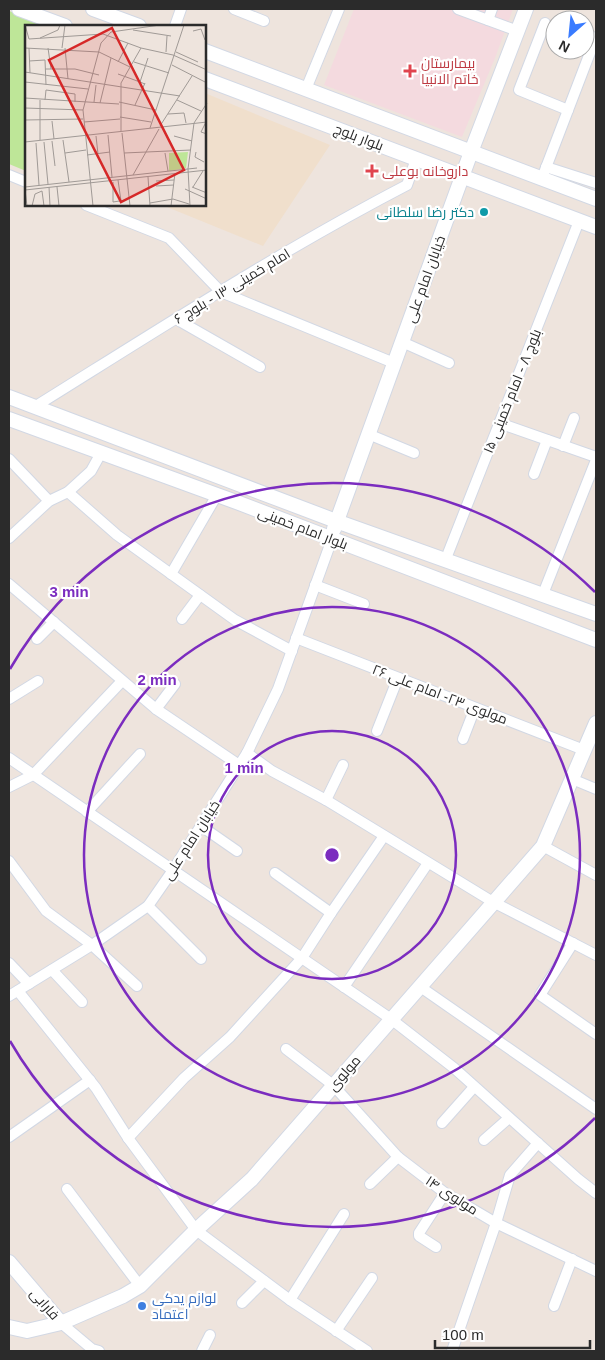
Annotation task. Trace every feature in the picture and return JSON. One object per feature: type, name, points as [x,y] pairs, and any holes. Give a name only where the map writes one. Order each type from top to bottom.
[{"type":"main road","points":[[19,9],[62,25]]},
{"type":"main road","points":[[93,9],[136,25]]},
{"type":"main road","name":"خیابان امام علی","points":[[332,539],[336,521],[471,152],[526,9]]},
{"type":"main road","name":"بلوار بلوچ","points":[[206,51],[471,152],[544,172],[596,199]]},
{"type":"main road","name":"بلوار بلوچ","points":[[206,79],[596,227]]},
{"type":"main road","name":"بلوار امام خمینی","points":[[9,397],[336,521],[596,614]]},
{"type":"main road","name":"بلوار امام خمینی","points":[[12,423],[101,452],[217,495],[596,640]]},
{"type":"main road","name":"مولوی","points":[[9,1327],[27,1331],[61,1323],[123,1296],[140,1286],[252,1178],[543,846],[596,723]]},
{"type":"main road","name":"فارابی","points":[[9,1262],[61,1323]]},
{"type":"street","points":[[175,25],[181,9]]},
{"type":"street","points":[[234,9],[264,21]]},
{"type":"street","points":[[306,89],[339,9]]},
{"type":"street","points":[[458,9],[518,31]]},
{"type":"street","points":[[488,20],[492,9]]},
{"type":"street","points":[[545,23],[519,90],[568,110]]},
{"type":"street","points":[[596,37],[544,172],[596,183]]},
{"type":"street","name":"امام خمینی ۱۳ - بلوچ ۶","points":[[36,406],[220,292],[377,200],[407,185],[416,159]]},
{"type":"street","points":[[9,175],[25,182]]},
{"type":"street","points":[[89,206],[169,238],[220,292],[394,363]]},
{"type":"street","name":"بلوچ ۸ - امام خمینی ۱۵","points":[[445,561],[579,221]]},
{"type":"street","points":[[176,319],[260,367]]},
{"type":"street","points":[[402,342],[449,363]]},
{"type":"street","points":[[563,446],[574,418]]},
{"type":"street","points":[[500,423],[596,459],[543,594]]},
{"type":"street","points":[[368,434],[414,453]]},
{"type":"street","points":[[534,474],[548,440]]},
{"type":"street","points":[[9,538],[49,501],[68,492],[91,470],[101,452]]},
{"type":"street","points":[[9,459],[49,501]]},
{"type":"street","points":[[68,492],[117,535],[235,620],[292,651]]},
{"type":"street","points":[[171,574],[217,495]]},
{"type":"street","name":"خیابان امام علی","points":[[13,993],[92,946],[148,906],[173,870],[246,753],[278,689],[332,539]]},
{"type":"street","points":[[9,584],[156,709],[239,765]]},
{"type":"street","points":[[315,585],[364,604]]},
{"type":"street","points":[[182,619],[200,595]]},
{"type":"street","points":[[37,639],[54,622]]},
{"type":"street","name":"مولوی ۲۳- امام علی ۲۶","points":[[296,638],[584,750]]},
{"type":"street","points":[[377,731],[398,678]]},
{"type":"street","points":[[9,699],[38,681]]},
{"type":"street","points":[[9,787],[33,775],[122,681]]},
{"type":"street","points":[[156,709],[175,684]]},
{"type":"street","points":[[463,739],[475,708]]},
{"type":"street","points":[[246,753],[272,771],[326,800],[493,902],[596,955]]},
{"type":"street","points":[[87,812],[140,754]]},
{"type":"street","points":[[9,758],[391,1019],[474,1087],[578,1180],[596,1193]]},
{"type":"street","points":[[326,800],[343,765]]},
{"type":"street","points":[[572,779],[596,789]]},
{"type":"street","points":[[201,826],[237,851]]},
{"type":"street","points":[[128,1138],[184,1078],[230,1037],[302,958],[330,913],[384,836]]},
{"type":"street","points":[[543,846],[596,875]]},
{"type":"street","points":[[9,861],[46,912],[92,946],[136,986]]},
{"type":"street","points":[[344,987],[428,863]]},
{"type":"street","points":[[275,873],[330,913]]},
{"type":"street","points":[[148,906],[201,959]]},
{"type":"street","points":[[573,943],[540,995],[596,1034]]},
{"type":"street","points":[[9,963],[29,984]]},
{"type":"street","points":[[52,970],[82,1002]]},
{"type":"street","points":[[419,986],[596,1109]]},
{"type":"street","points":[[13,993],[90,1080],[128,1138],[196,1230],[290,1300],[368,1351]]},
{"type":"street","name":"مولوی ۱۴","points":[[286,1049],[333,1085],[398,1157],[445,1193],[496,1223],[596,1271]]},
{"type":"street","points":[[9,1137],[90,1080]]},
{"type":"street","points":[[442,1123],[474,1087]]},
{"type":"street","points":[[484,1140],[509,1118]]},
{"type":"street","points":[[452,1351],[496,1223],[510,1175],[538,1143]]},
{"type":"street","points":[[370,1184],[398,1157]]},
{"type":"street","points":[[67,1188],[140,1286]]},
{"type":"street","points":[[436,1247],[419,1236],[419,1232],[445,1193]]},
{"type":"street","points":[[290,1300],[344,1214]]},
{"type":"street","points":[[554,1306],[572,1259]]},
{"type":"street","points":[[336,1331],[372,1278]]},
{"type":"street","points":[[242,1303],[264,1281]]},
{"type":"street","points":[[61,1323],[92,1349],[99,1351]]},
{"type":"street","points":[[202,1351],[210,1335]]},
{"type":"shaded area","name":"بیمارستان خاتم الانبیا","points":[[354,9],[513,9],[462,137],[324,85]]},
{"type":"shaded area","points":[[206,93],[330,145],[263,246],[164,206],[206,206]]},
{"type":"green space","points":[[9,11],[48,25],[25,25],[25,171],[9,164]]},
{"type":"place","name":"بیمارستان خاتم الانبیا","points":[[410,71]]},
{"type":"place","name":"داروخانه بوعلی","points":[[372,171]]},
{"type":"place","name":"دکتر رضا سلطانی","points":[[484,212]]},
{"type":"place","name":"لوازم یدکی اعتماد","points":[[142,1306]]}]
